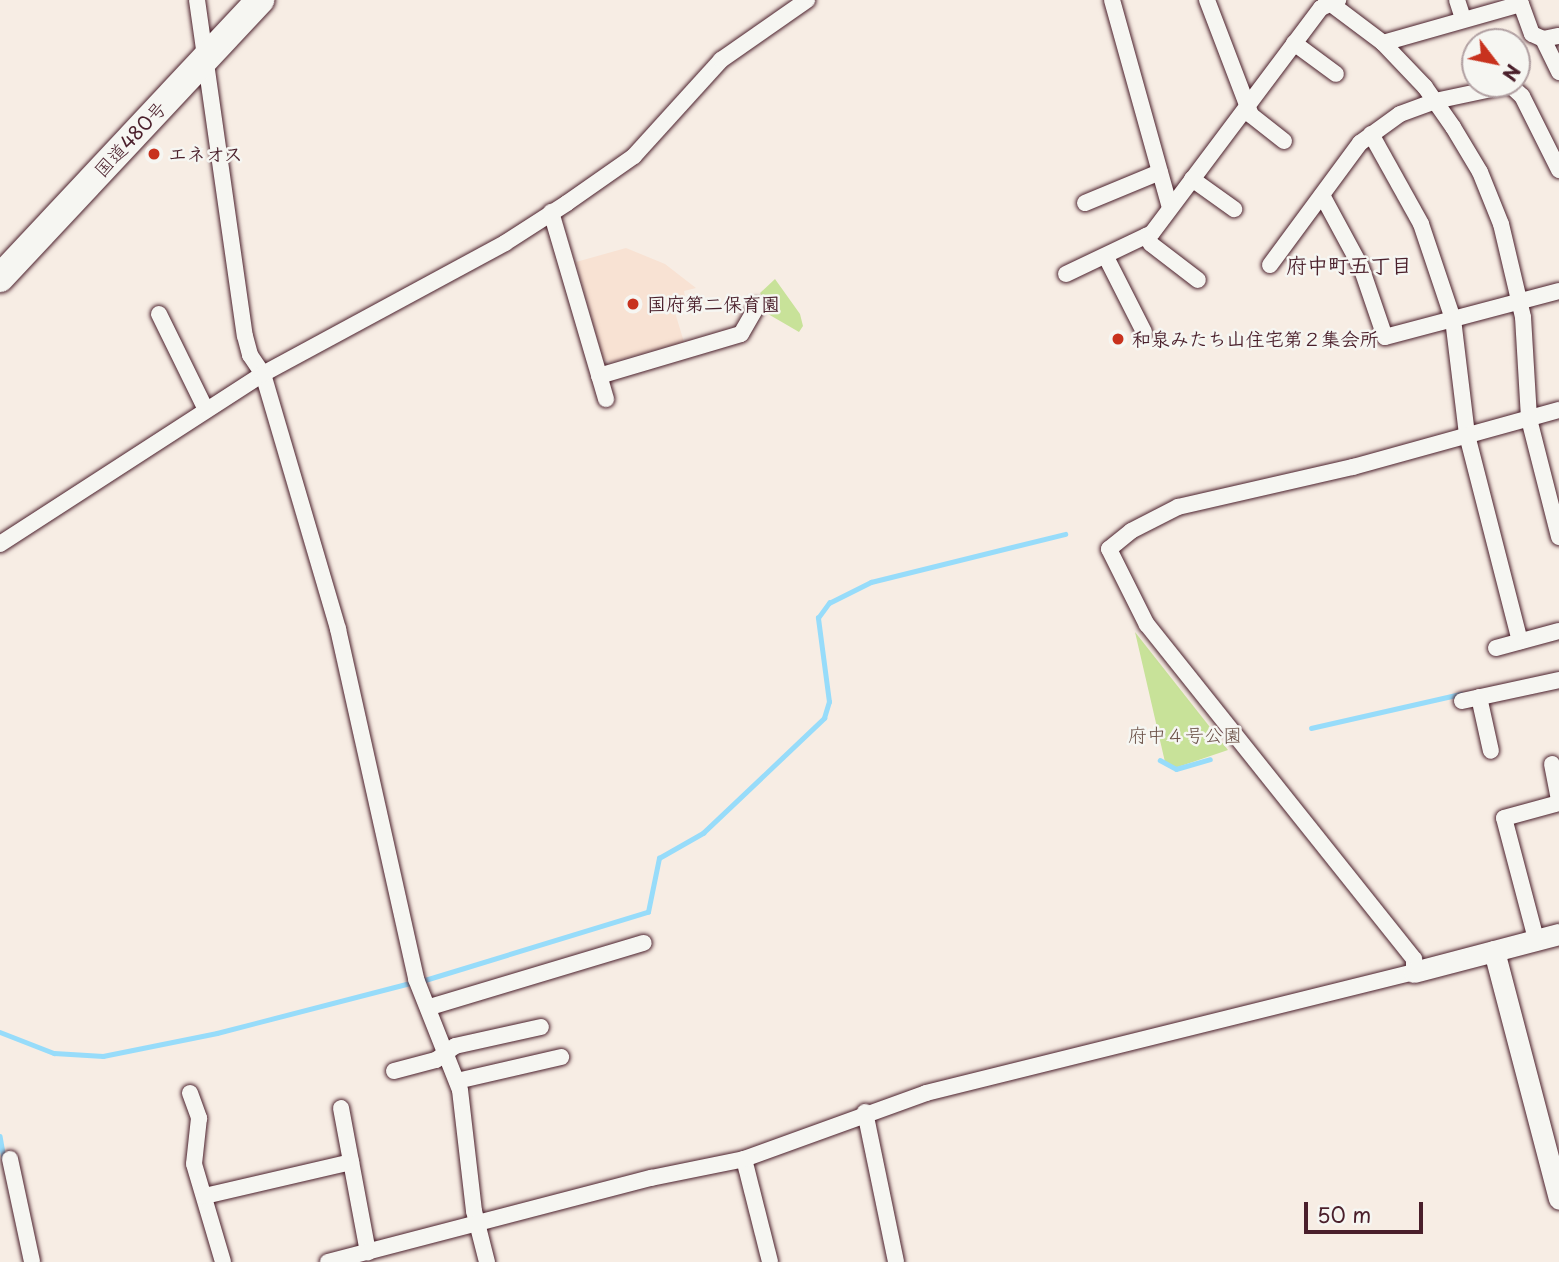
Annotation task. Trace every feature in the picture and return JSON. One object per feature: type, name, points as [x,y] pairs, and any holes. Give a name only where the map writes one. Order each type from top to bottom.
[{"type":"highway","name":"国道480号","points":[[0,278],[260,0]]},
{"type":"street","points":[[197,0],[245,337],[250,355],[263,374],[338,629],[396,904],[416,979],[430,1007],[457,1081],[477,1223],[487,1262]]},
{"type":"street","points":[[0,544],[263,374],[505,243],[551,212],[634,156],[721,60],[807,0]]},
{"type":"street","points":[[1112,0],[1170,208]]},
{"type":"street","points":[[1207,0],[1251,115],[1284,141]]},
{"type":"street","points":[[1457,0],[1462,19]]},
{"type":"street","points":[[1066,274],[1146,236],[1294,43],[1331,1],[1383,43],[1435,101],[1480,172],[1501,223],[1521,300],[1529,419],[1551,475],[1559,537]]},
{"type":"street","points":[[1383,43],[1520,2],[1532,34],[1551,38],[1559,72]]},
{"type":"street","points":[[1294,43],[1336,74]]},
{"type":"street","points":[[1270,265],[1371,134],[1400,114],[1435,101],[1510,85],[1522,96],[1559,170]]},
{"type":"street","points":[[1371,134],[1421,224],[1453,319],[1467,435],[1520,641]]},
{"type":"street","points":[[1085,203],[1160,172]]},
{"type":"street","points":[[1192,179],[1234,209]]},
{"type":"street","points":[[1322,195],[1361,267],[1385,337],[1559,291]]},
{"type":"street","points":[[551,212],[606,399]]},
{"type":"street","points":[[1146,236],[1151,244],[1198,281]]},
{"type":"street","points":[[1106,257],[1144,332]]},
{"type":"street","points":[[599,376],[741,334],[757,306]]},
{"type":"street","points":[[159,314],[206,410]]},
{"type":"street","points":[[1414,972],[1414,959],[1147,625],[1109,549],[1131,531],[1178,508],[1559,410]]},
{"type":"street","points":[[1496,648],[1559,631]]},
{"type":"street","points":[[1462,701],[1558,682]]},
{"type":"street","points":[[1479,698],[1483,742]]},
{"type":"street","points":[[1536,939],[1504,818],[1559,801],[1552,764]]},
{"type":"street","points":[[328,1262],[651,1178],[744,1159],[865,1112],[926,1093],[1559,934]]},
{"type":"street","points":[[430,1007],[576,971],[637,944],[634,963]]},
{"type":"street","points":[[1494,951],[1554,1160],[1559,1199]]},
{"type":"street","points":[[394,1071],[436,1060],[455,1046],[533,1029],[529,1047]]},
{"type":"street","points":[[457,1081],[561,1057]]},
{"type":"street","points":[[190,1093],[199,1118],[194,1164],[223,1262]]},
{"type":"street","points":[[341,1108],[368,1252]]},
{"type":"street","points":[[865,1112],[896,1262]]},
{"type":"street","points":[[10,1159],[32,1262]]},
{"type":"street","points":[[744,1159],[770,1262]]},
{"type":"street","points":[[205,1196],[351,1162]]},
{"type":"shaded area","name":"国府第二保育園","points":[[626,248],[665,264],[696,288],[684,291],[686,302],[673,306],[684,342],[611,362],[603,359],[576,262]]},
{"type":"green space","points":[[775,279],[800,314],[803,326],[799,332],[761,310],[765,300],[760,293]]},
{"type":"green space","name":"府中４号公園","points":[[1135,632],[1228,750],[1175,768],[1165,762]]},
{"type":"waterway","points":[[425,980],[648,912],[659,858],[703,833],[824,718],[829,702],[818,618],[829,603],[871,582],[1065,534]]},
{"type":"waterway","points":[[1311,728],[1461,694]]},
{"type":"waterway","points":[[1160,760],[1176,769],[1210,759]]},
{"type":"waterway","points":[[0,1032],[54,1053],[103,1056],[217,1033],[410,983]]},
{"type":"waterway","points":[[0,1136],[4,1158]]},
{"type":"place","name":"エネオス","points":[[154,154]]},
{"type":"place","name":"国府第二保育園","points":[[633,304]]},
{"type":"place","name":"和泉みたち山住宅第２集会所","points":[[1118,339]]},
{"type":"district","name":"府中町五丁目","points":[[1349,264]]}]
